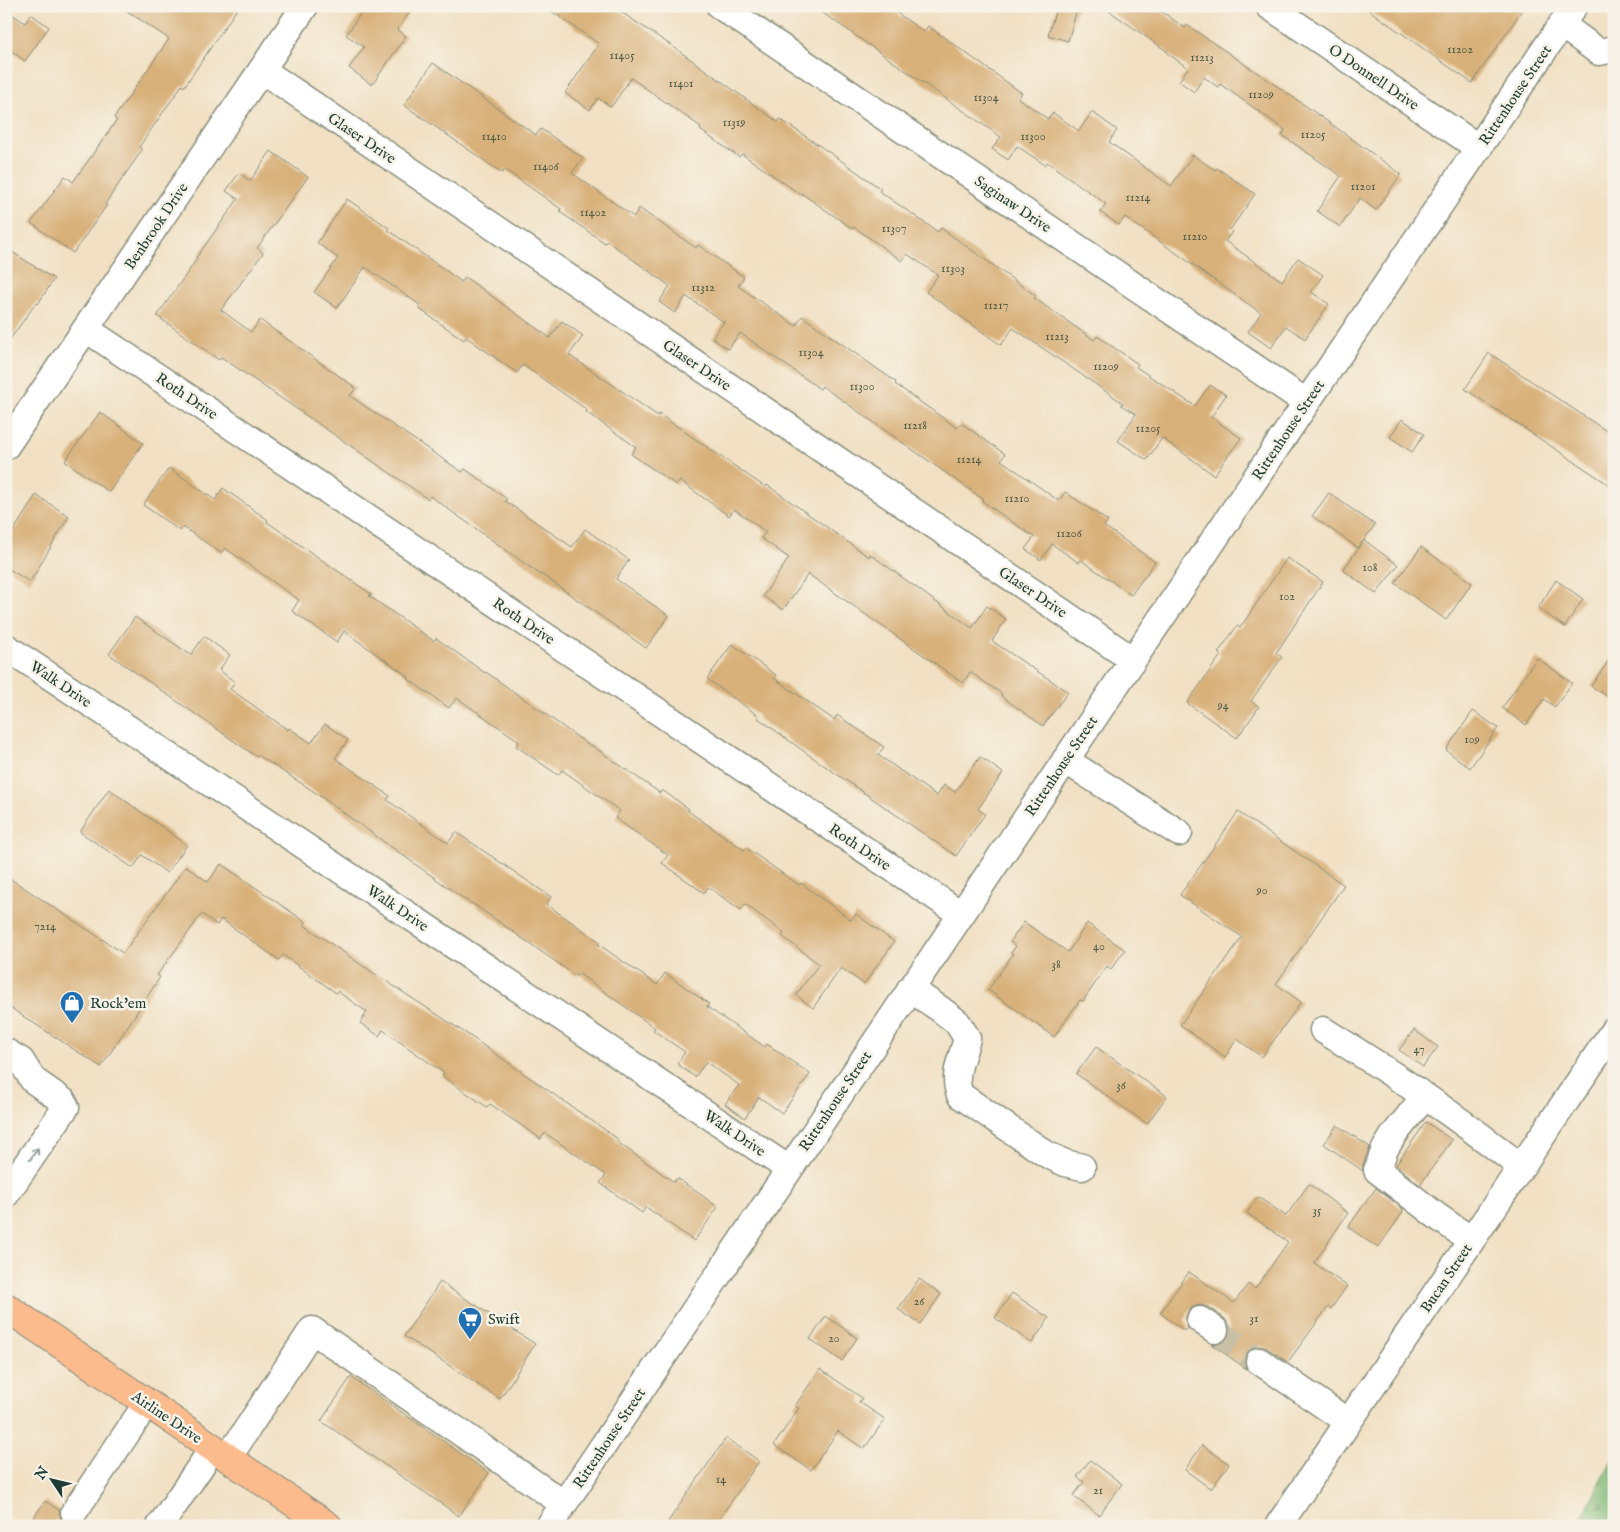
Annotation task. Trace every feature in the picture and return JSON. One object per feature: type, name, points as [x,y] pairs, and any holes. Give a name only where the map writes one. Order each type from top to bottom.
[{"type":"main road","name":"Airline Drive","points":[[6,1308],[328,1526]]},
{"type":"street","name":"Benbrook Drive","points":[[6,446],[305,6]]},
{"type":"street","name":"Saginaw Drive","points":[[720,6],[1306,402]]},
{"type":"street","name":"O Donnell Drive","points":[[1269,6],[1480,148]]},
{"type":"street","name":"Rittenhouse Street","points":[[549,1526],[1568,16]]},
{"type":"street","points":[[1568,16],[1599,52],[1614,49]]},
{"type":"street","name":"Glaser Drive","points":[[262,70],[1133,660]]},
{"type":"street","name":"Roth Drive","points":[[86,329],[961,914]]},
{"type":"street","name":"Walk Drive","points":[[6,647],[790,1169]]},
{"type":"street","points":[[1065,760],[1179,833]]},
{"type":"street","points":[[910,989],[940,1008],[957,1022],[966,1038],[956,1071],[960,1096],[1046,1154],[1064,1163],[1082,1167]]},
{"type":"street","points":[[1323,1030],[1365,1056],[1492,1144],[1521,1167]]},
{"type":"street","name":"Bucan Street","points":[[1278,1526],[1614,1030]]},
{"type":"street","points":[[6,1052],[21,1061],[33,1080],[63,1101],[66,1107],[6,1194]]},
{"type":"street","points":[[1424,1097],[1389,1142],[1377,1170],[1438,1217],[1472,1240]]},
{"type":"street","points":[[160,1526],[221,1453],[312,1330],[564,1504]]},
{"type":"street","points":[[1259,1361],[1348,1422]]},
{"type":"street","points":[[74,1512],[147,1403]]},
{"type":"green space","points":[[1614,1456],[1614,1526],[1577,1526]]},
{"type":"building","points":[[120,6],[239,6],[184,87],[182,85],[139,147],[142,150],[105,204],[107,205],[73,253],[31,223],[65,176],[73,182],[117,120],[114,118],[169,39]]},
{"type":"building","points":[[366,6],[414,6],[397,30],[406,36],[372,85],[349,68],[364,47],[346,35]]},
{"type":"building","points":[[544,6],[612,6],[672,46],[778,122],[780,119],[836,157],[881,189],[879,191],[938,232],[941,228],[1036,296],[1034,298],[1094,340],[1097,336],[1138,364],[1136,367],[1195,406],[1210,385],[1226,395],[1211,417],[1241,438],[1214,475],[1162,438],[1147,460],[1118,441],[1136,414],[1121,405],[1123,403],[1013,328],[1001,345],[926,292],[938,275],[907,254],[902,261],[854,227],[853,229],[742,154],[739,157],[700,130],[701,127],[631,78],[611,107],[598,98],[590,110],[565,93],[599,44]]},
{"type":"building","points":[[813,6],[887,6],[924,32],[928,26],[1022,93],[1018,98],[1048,119],[1053,113],[1079,131],[1092,112],[1117,130],[1109,142],[1171,186],[1193,155],[1215,170],[1217,168],[1255,194],[1230,230],[1232,232],[1225,241],[1282,281],[1298,258],[1323,275],[1311,292],[1329,304],[1305,339],[1286,326],[1271,348],[1248,332],[1261,313],[1125,217],[1119,225],[1100,212],[1106,204],[1047,162],[1045,165],[1017,146],[1008,160],[992,149],[1001,137]]},
{"type":"building","points":[[1057,6],[1078,6],[1068,41],[1048,35]]},
{"type":"building","points":[[1102,6],[1154,6],[1185,28],[1187,25],[1401,174],[1376,210],[1360,198],[1340,227],[1317,211],[1341,176],[1282,135],[1285,130],[1220,84],[1218,87],[1204,77],[1194,92],[1179,81],[1188,68]]},
{"type":"building","points":[[1363,6],[1525,6],[1472,83]]},
{"type":"building","points":[[6,10],[25,23],[31,14],[49,27],[25,61],[6,47]]},
{"type":"building","points":[[433,63],[536,135],[541,129],[583,158],[572,173],[634,217],[639,208],[696,248],[698,245],[744,277],[738,286],[796,326],[802,316],[896,382],[895,384],[957,428],[961,423],[1005,454],[1001,460],[1059,501],[1065,492],[1108,521],[1104,526],[1155,562],[1131,595],[1081,560],[1079,563],[1052,544],[1041,560],[1025,549],[1034,537],[822,386],[820,389],[740,333],[728,349],[712,338],[724,322],[686,296],[675,313],[659,302],[670,286],[607,241],[605,243],[560,212],[561,209],[504,169],[502,173],[404,105]]},
{"type":"building","points":[[271,151],[308,177],[257,248],[263,253],[221,310],[251,332],[260,320],[356,388],[350,396],[462,472],[465,469],[507,499],[505,501],[572,547],[585,529],[629,560],[616,579],[669,616],[646,648],[430,496],[428,499],[221,357],[219,360],[157,316],[238,199],[226,191],[239,173],[250,181]]},
{"type":"building","points":[[347,199],[462,282],[465,277],[550,338],[562,321],[583,336],[569,355],[765,487],[767,485],[869,557],[870,554],[972,628],[987,606],[1006,619],[992,641],[1068,692],[1043,726],[970,672],[963,683],[808,574],[783,610],[763,596],[789,558],[761,538],[766,532],[734,509],[729,516],[680,481],[676,485],[631,454],[636,447],[523,365],[517,373],[466,337],[464,340],[418,308],[420,305],[365,267],[337,308],[314,292],[338,258],[317,243]]},
{"type":"building","points":[[6,248],[54,279],[38,304],[36,303],[6,345]]},
{"type":"building","points":[[1489,353],[1614,436],[1614,488],[1465,389]]},
{"type":"building","points":[[100,412],[143,443],[109,492],[65,461]]},
{"type":"building","points":[[1402,419],[1424,434],[1412,452],[1390,437]]},
{"type":"building","points":[[169,468],[215,500],[223,488],[268,520],[267,522],[371,594],[369,596],[434,641],[436,638],[660,793],[662,790],[689,809],[688,811],[744,850],[746,848],[799,885],[801,883],[851,920],[856,914],[894,942],[864,984],[841,968],[813,1008],[796,995],[819,964],[782,936],[784,933],[745,904],[741,910],[708,887],[704,893],[662,863],[668,855],[615,818],[620,811],[562,770],[558,775],[516,746],[519,741],[457,698],[449,708],[344,631],[337,642],[292,611],[299,600],[225,548],[221,553],[183,527],[180,531],[143,505]]},
{"type":"building","points":[[1329,493],[1375,525],[1358,548],[1312,516]]},
{"type":"building","points":[[36,495],[69,516],[30,582],[6,567],[6,543]]},
{"type":"building","points":[[1364,540],[1398,565],[1376,594],[1343,570]]},
{"type":"building","points":[[1421,547],[1472,583],[1446,620],[1395,583]]},
{"type":"building","points":[[1287,558],[1323,582],[1276,653],[1282,657],[1251,701],[1259,707],[1237,738],[1187,703],[1221,655],[1218,653],[1237,626],[1240,628]]},
{"type":"building","points":[[1556,580],[1583,599],[1565,627],[1538,608]]},
{"type":"building","points":[[135,617],[191,655],[204,636],[230,655],[219,670],[235,682],[230,689],[288,730],[289,728],[311,743],[325,724],[348,740],[335,758],[390,796],[387,800],[448,843],[456,832],[551,897],[546,904],[600,942],[598,944],[657,985],[665,973],[709,1004],[707,1007],[765,1047],[767,1044],[810,1074],[782,1113],[759,1097],[745,1118],[725,1104],[739,1085],[706,1062],[695,1077],[677,1064],[685,1052],[653,1030],[655,1028],[578,973],[576,976],[471,904],[313,791],[258,755],[257,757],[109,654]]},
{"type":"building","points":[[732,644],[776,675],[774,678],[834,720],[837,715],[884,747],[878,755],[937,796],[944,785],[955,792],[980,757],[1003,773],[978,809],[985,814],[956,856],[809,755],[707,679]]},
{"type":"building","points":[[1614,653],[1614,701],[1591,686]]},
{"type":"building","points":[[1537,658],[1572,683],[1555,707],[1544,699],[1526,725],[1502,708]]},
{"type":"building","points":[[1473,711],[1498,728],[1470,768],[1446,750]]},
{"type":"building","points":[[109,789],[187,845],[167,873],[142,855],[133,868],[80,832]]},
{"type":"building","points":[[1238,812],[1344,885],[1276,984],[1301,1002],[1262,1057],[1237,1039],[1225,1057],[1180,1025],[1242,937],[1180,895]]},
{"type":"building","points":[[221,864],[306,922],[304,925],[363,966],[470,1036],[618,1139],[616,1141],[674,1182],[677,1178],[718,1207],[694,1241],[646,1207],[642,1213],[600,1183],[606,1175],[545,1133],[541,1139],[490,1104],[487,1107],[442,1076],[444,1073],[383,1030],[379,1036],[360,1023],[367,1012],[337,991],[336,993],[283,955],[279,960],[221,919],[217,925],[202,914],[157,975],[160,977],[101,1067],[6,1005],[6,876],[123,953],[186,866],[208,882]]},
{"type":"building","points":[[1024,922],[1068,952],[1087,923],[1125,950],[1111,969],[1107,966],[1083,1001],[1080,1000],[1054,1037],[988,990],[1013,954],[1011,953],[1016,946],[1010,942]]},
{"type":"building","points":[[1414,1030],[1438,1047],[1423,1067],[1399,1050]]},
{"type":"building","points":[[1096,1047],[1167,1096],[1147,1124],[1076,1074]]},
{"type":"building","points":[[1426,1122],[1452,1140],[1420,1185],[1396,1165]]},
{"type":"building","points":[[1337,1125],[1370,1147],[1363,1165],[1363,1171],[1324,1144]]},
{"type":"building","points":[[1309,1184],[1348,1213],[1314,1263],[1347,1286],[1331,1309],[1328,1307],[1288,1362],[1267,1348],[1253,1347],[1247,1352],[1244,1359],[1245,1367],[1248,1370],[1211,1344],[1222,1343],[1228,1338],[1230,1330],[1224,1318],[1208,1307],[1200,1305],[1188,1311],[1185,1320],[1188,1328],[1185,1331],[1160,1313],[1189,1272],[1234,1303],[1248,1284],[1255,1289],[1288,1242],[1247,1213],[1258,1197],[1286,1216]]},
{"type":"building","points":[[1376,1188],[1403,1209],[1403,1212],[1378,1248],[1348,1227]]},
{"type":"building","points":[[919,1279],[941,1294],[920,1324],[898,1309]]},
{"type":"building","name":"Swift","points":[[440,1282],[535,1344],[500,1399],[404,1336]]},
{"type":"building","points":[[1012,1293],[1049,1318],[1032,1343],[995,1318]]},
{"type":"building","points":[[826,1316],[857,1338],[842,1361],[810,1339]]},
{"type":"building","points":[[820,1369],[862,1398],[859,1402],[885,1419],[864,1449],[838,1431],[811,1470],[774,1445],[799,1408],[795,1406]]},
{"type":"building","points":[[351,1377],[489,1473],[459,1516],[321,1421]]},
{"type":"building","points":[[726,1438],[759,1461],[717,1522],[714,1526],[665,1526]]},
{"type":"building","points":[[1202,1445],[1229,1464],[1211,1489],[1185,1470]]},
{"type":"building","points":[[1090,1460],[1122,1484],[1099,1515],[1073,1496],[1084,1482],[1077,1477]]},
{"type":"building","points":[[45,1501],[59,1510],[61,1519],[69,1526],[28,1526]]},
{"type":"tunnel","points":[[1215,1330],[1259,1361]]},
{"type":"place","name":"Rock'em","points":[[72,1024]]},
{"type":"place","name":"Swift","points":[[470,1340]]}]
